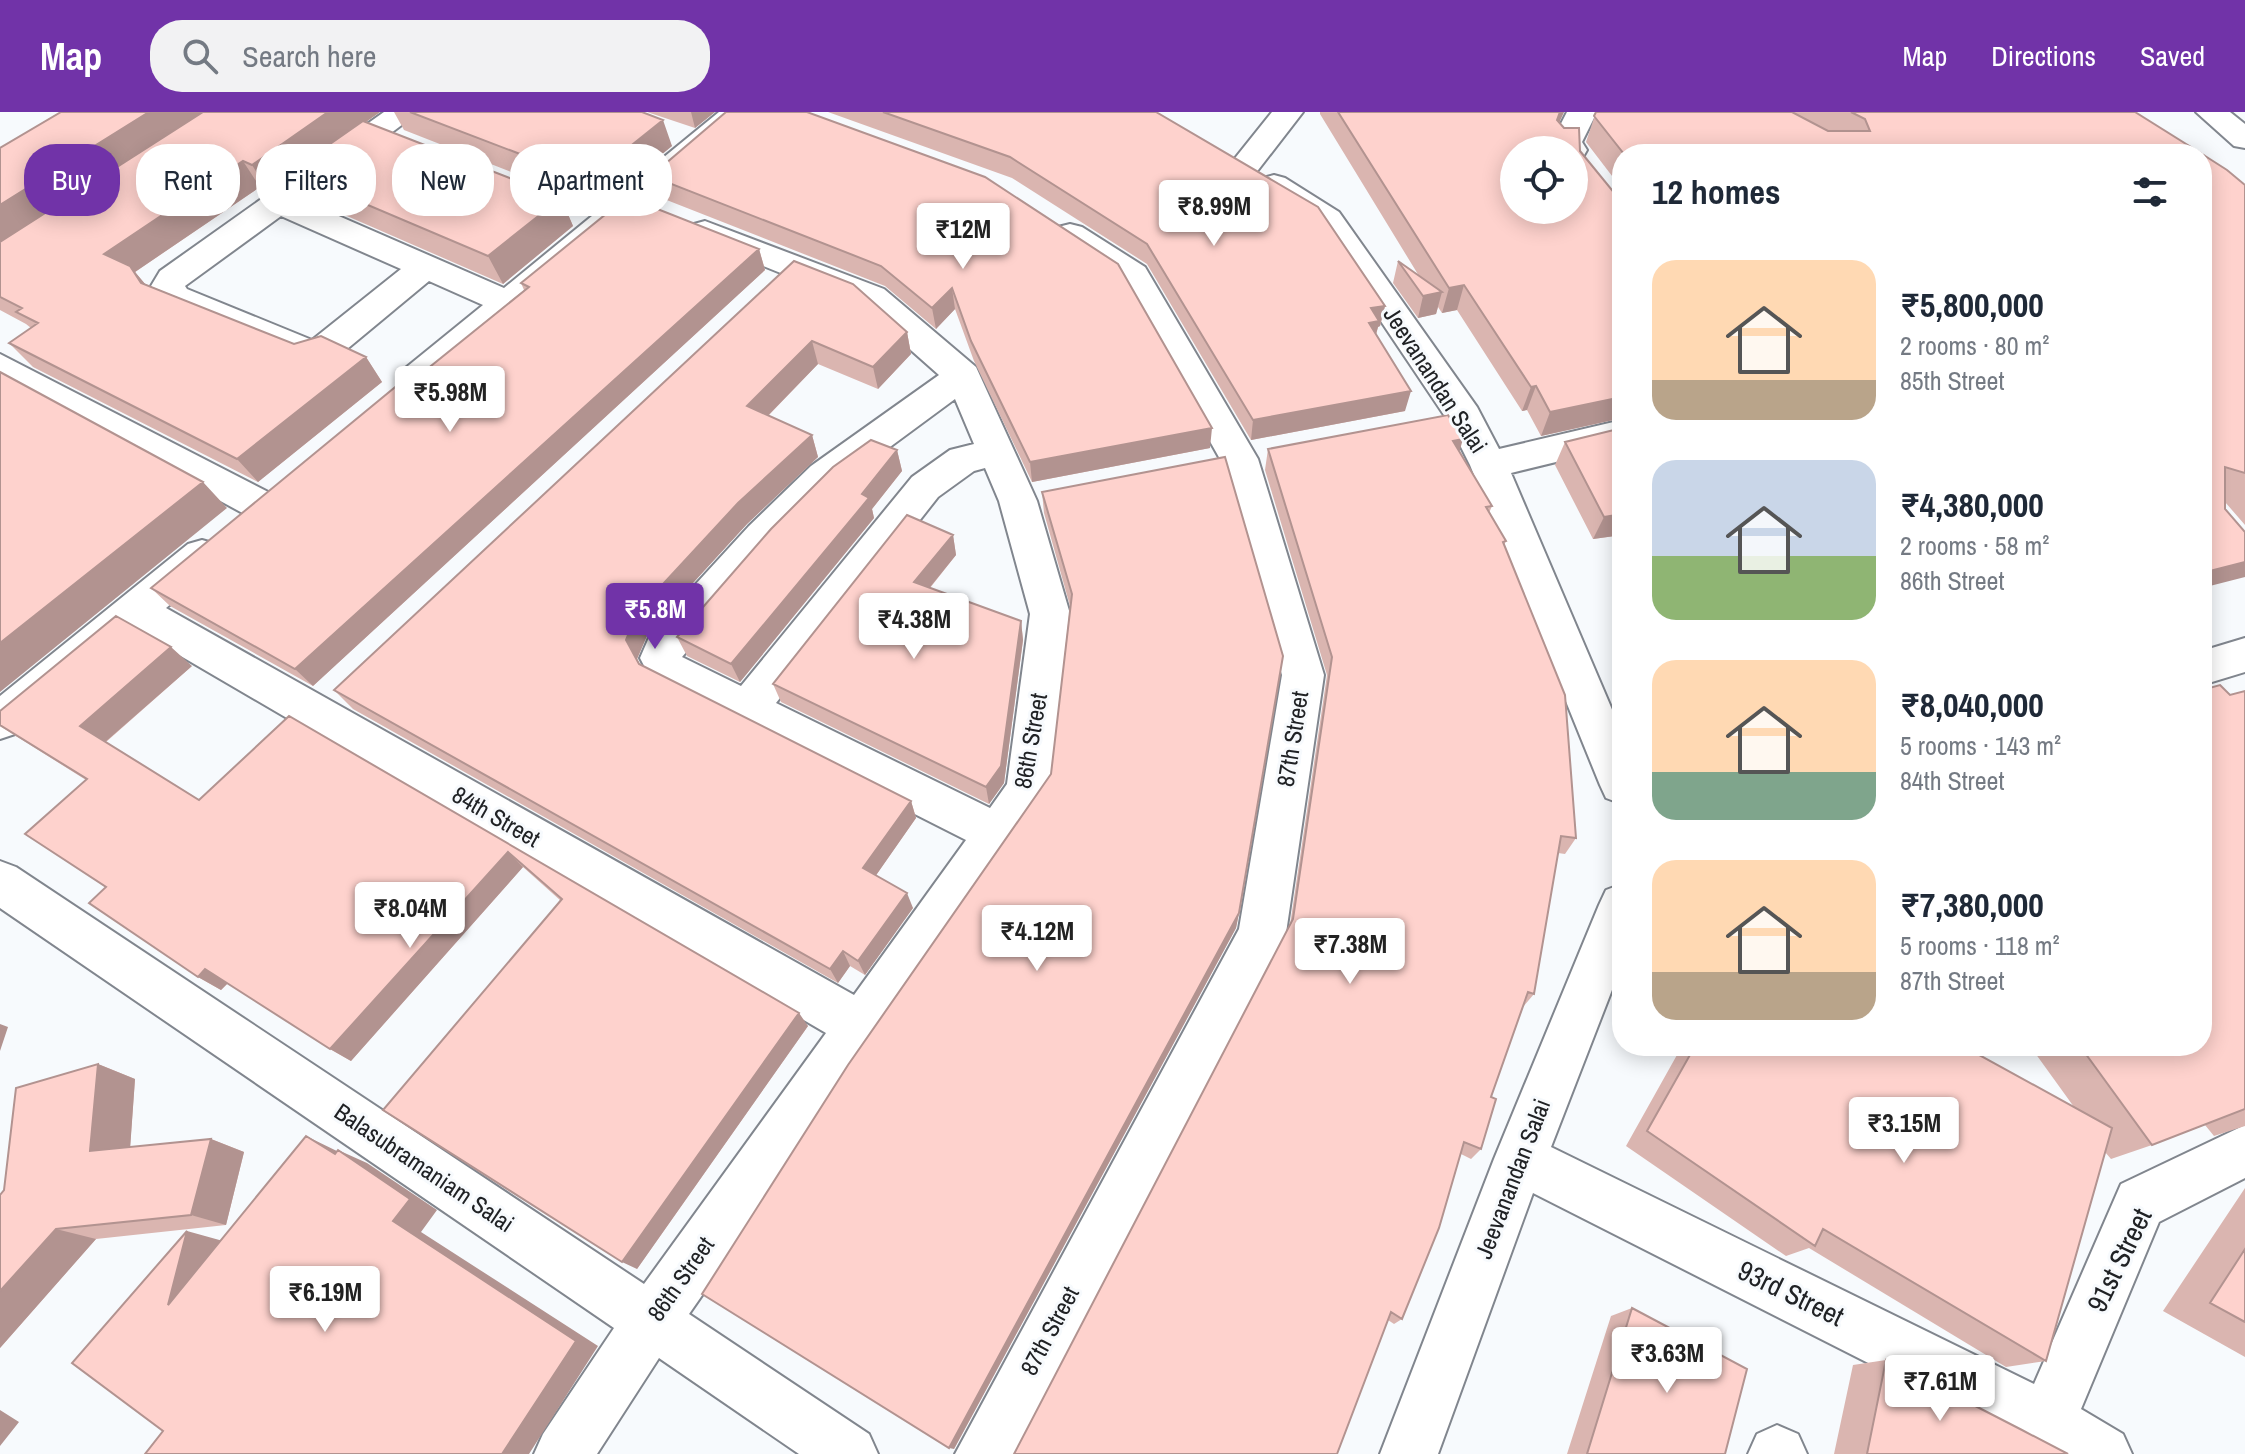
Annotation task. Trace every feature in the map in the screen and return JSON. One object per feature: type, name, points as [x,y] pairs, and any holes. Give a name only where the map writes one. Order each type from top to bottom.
[{"type":"street","points":[[376,146],[390,138],[404,112]]},
{"type":"street","points":[[672,151],[686,138],[737,112]]},
{"type":"street","name":"Jeevanandan Salai","points":[[1288,112],[1231,159],[1328,219],[1449,419],[1489,465],[1612,761]]},
{"type":"street","points":[[1570,136],[1582,112]]},
{"type":"street","points":[[2211,112],[2245,139]]},
{"type":"street","name":"87th Street","points":[[984,1454],[1262,933],[1303,675],[1239,459],[1133,275],[1040,214]]},
{"type":"street","points":[[259,216],[172,279],[168,286],[170,293],[313,354],[323,350],[425,267]]},
{"type":"street","points":[[310,216],[508,303]]},
{"type":"street","points":[[385,405],[508,303],[600,216]]},
{"type":"street","name":"86th Street","points":[[563,1454],[651,1321],[1028,790],[1050,614],[1033,498],[997,452],[963,376],[872,297],[782,278],[615,216]]},
{"type":"street","points":[[0,366],[254,513],[0,721]]},
{"type":"street","points":[[963,376],[874,436],[826,474],[793,505],[666,645],[661,658],[667,669],[997,833]]},
{"type":"street","points":[[1489,465],[1612,435]]},
{"type":"street","points":[[746,710],[925,487],[963,460],[997,452]]},
{"type":"street","name":"84th Street","points":[[134,609],[328,703],[859,1025]]},
{"type":"street","points":[[2212,665],[2245,655]]},
{"type":"street","name":"Balasubramaniam Salai","points":[[0,882],[849,1454]]},
{"type":"street","name":"Jeevanandan Salai","points":[[1409,1454],[1520,1159],[1612,930]]},
{"type":"street","name":"91st Street","points":[[2047,1421],[2140,1203],[2245,1151]]},
{"type":"street","name":"93rd Street","points":[[1520,1159],[2047,1421],[2103,1454]]},
{"type":"building","points":[[61,112],[149,112],[98,144],[24,144],[24,190],[0,205],[0,148]]},
{"type":"building","points":[[203,112],[328,112],[282,144],[256,144],[256,162],[252,165],[243,161],[240,163],[240,144],[153,144]]},
{"type":"building","points":[[410,112],[642,112],[663,120],[633,144],[510,144],[510,150]]},
{"type":"building","points":[[726,112],[807,112],[985,177],[1118,264],[1212,428],[1030,462],[971,341],[952,288],[932,308],[881,266],[672,184],[672,158]]},
{"type":"building","points":[[883,112],[1156,112],[1318,207],[1385,306],[1371,308],[1379,321],[1369,323],[1411,391],[1253,420],[1147,244],[1010,157]]},
{"type":"building","points":[[1338,112],[1560,112],[1557,120],[1564,128],[1579,128],[1579,136],[1500,136],[1500,224],[1588,224],[1588,161],[1612,190],[1612,399],[1550,412],[1536,386],[1531,387],[1464,285],[1449,288]]},
{"type":"building","points":[[1596,112],[1792,112],[1828,131],[1870,131],[1865,119],[1851,112],[2135,112],[2186,144],[1616,144],[1594,116]]},
{"type":"building","points":[[363,121],[422,144],[392,144],[392,215],[376,208],[376,144],[330,144]]},
{"type":"building","points":[[136,155],[136,216],[161,216],[104,254],[130,266],[141,283],[294,344],[321,336],[366,357],[237,459],[9,343],[38,323],[16,312],[22,308],[0,297],[0,242],[41,216],[120,216],[120,165]]},
{"type":"building","points":[[2212,160],[2245,185],[2245,473],[2225,467],[2225,509],[2245,532],[2245,562],[2212,570]]},
{"type":"building","points":[[494,172],[510,178],[510,216],[538,216],[488,256],[394,216],[494,216]]},
{"type":"building","points":[[672,215],[759,249],[295,669],[151,588],[405,379],[411,382],[529,287],[521,283],[604,216]]},
{"type":"building","points":[[794,261],[853,284],[907,332],[873,367],[812,341],[747,406],[812,435],[738,503],[638,611],[626,640],[639,664],[911,801],[863,868],[907,893],[858,961],[843,951],[830,969],[334,690]]},
{"type":"building","points":[[1398,261],[1442,292],[1423,296]]},
{"type":"building","points":[[0,372],[203,482],[0,643]]},
{"type":"building","points":[[1448,415],[1463,439],[1453,441],[1492,506],[1486,507],[1506,541],[1503,542],[1565,695],[1576,838],[1561,836],[1534,994],[1528,992],[1491,1097],[1496,1099],[1481,1149],[1464,1142],[1439,1228],[1402,1319],[1391,1312],[1337,1454],[1014,1454],[1293,919],[1332,657],[1268,449]]},
{"type":"building","points":[[1612,430],[1612,516],[1604,517],[1565,442]]},
{"type":"building","points":[[871,440],[897,450],[862,494],[869,498],[731,664],[677,637],[771,529],[833,467]]},
{"type":"building","points":[[1225,457],[1283,656],[1239,913],[949,1448],[702,1294],[848,1065],[1051,774],[1072,594],[1042,492]]},
{"type":"building","points":[[907,515],[953,535],[914,582],[1021,621],[1001,766],[986,787],[773,684]]},
{"type":"building","points":[[116,616],[171,647],[80,726],[199,800],[289,716],[799,1013],[622,1262],[383,1110],[562,899],[508,852],[330,1049],[205,969],[198,977],[89,903],[106,887],[25,834],[87,779],[0,725],[0,711]]},
{"type":"building","points":[[2220,685],[2230,695],[2245,691],[2245,1109],[2152,1145],[2087,1056],[2212,1056],[2212,687]]},
{"type":"building","points":[[1689,1056],[1981,1056],[2112,1128],[2046,1361],[1823,1229],[1815,1246],[1647,1131]]},
{"type":"building","points":[[98,1064],[90,1151],[211,1139],[191,1215],[56,1229],[0,1291],[0,1195],[4,1190],[16,1088]]},
{"type":"building","points":[[306,1136],[335,1154],[338,1150],[410,1199],[393,1221],[576,1341],[502,1454],[145,1454],[163,1431],[72,1363],[187,1231],[168,1305]]},
{"type":"building","points":[[2245,1249],[2245,1322],[2210,1303]]},
{"type":"building","points":[[1632,1308],[1747,1369],[1725,1454],[1587,1454]]},
{"type":"building","points":[[1886,1360],[2022,1430],[2068,1454],[1867,1454]]}]
